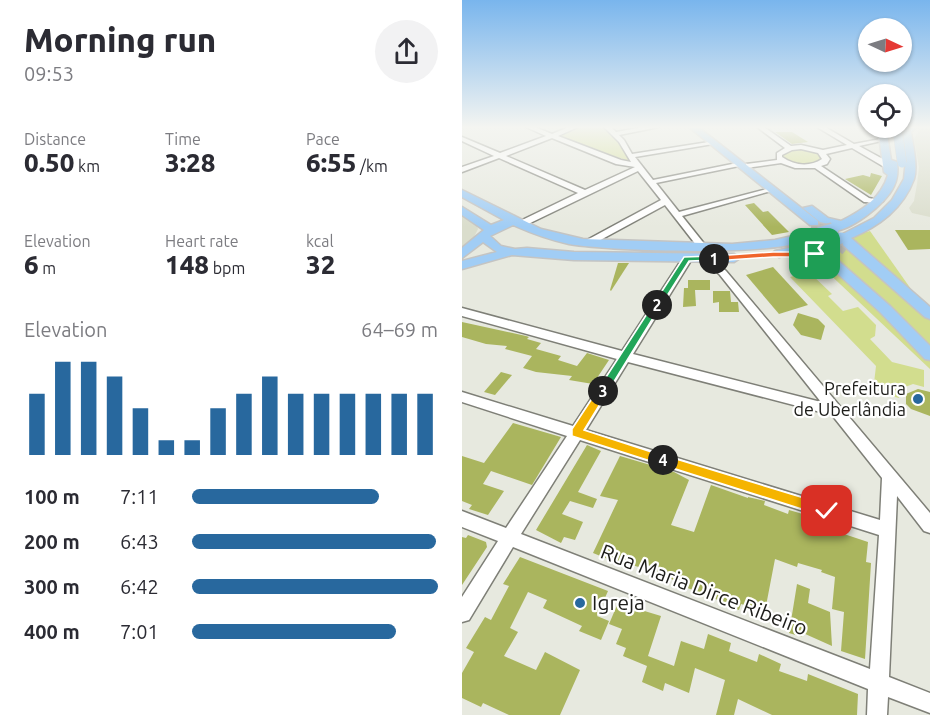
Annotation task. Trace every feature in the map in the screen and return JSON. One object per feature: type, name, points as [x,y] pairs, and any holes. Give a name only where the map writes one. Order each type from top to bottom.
[{"type":"main road","points":[[738,160],[794,196],[930,321]]},
{"type":"main road","points":[[740,160],[817,228]]},
{"type":"main road","points":[[893,160],[904,184]]},
{"type":"main road","points":[[841,238],[879,201],[894,173],[894,160]]},
{"type":"main road","points":[[773,254],[841,238],[879,220],[895,204],[904,184],[909,179],[910,160]]},
{"type":"main road","points":[[747,167],[767,191],[817,228],[841,238],[930,314]]},
{"type":"main road","points":[[462,193],[518,223],[547,235],[590,242],[703,251],[815,254],[827,258],[885,309],[930,355]]},
{"type":"main road","points":[[462,210],[488,237],[515,252],[687,259],[703,251],[751,247],[817,228]]},
{"type":"main road","points":[[462,254],[488,237],[518,223]]},
{"type":"main road","points":[[462,264],[540,246],[547,235]]},
{"type":"main road","points":[[462,264],[488,237]]},
{"type":"main road","points":[[841,238],[930,326]]},
{"type":"street","points":[[462,171],[489,160]]},
{"type":"street","points":[[510,160],[584,193]]},
{"type":"street","points":[[615,160],[639,166]]},
{"type":"street","points":[[634,160],[678,215],[703,251],[930,525]]},
{"type":"street","points":[[817,166],[824,160]]},
{"type":"street","points":[[886,160],[894,164]]},
{"type":"street","points":[[652,182],[781,161],[793,166],[817,166],[867,200],[879,201]]},
{"type":"street","points":[[518,223],[639,166]]},
{"type":"street","points":[[678,215],[767,191]]},
{"type":"street","points":[[590,242],[666,201]]},
{"type":"street","points":[[462,612],[687,259]]},
{"type":"street","points":[[462,312],[711,380],[837,411]]},
{"type":"street","points":[[462,397],[887,530]]},
{"type":"street","points":[[877,715],[890,476]]},
{"type":"street","name":"Rua Maria Dirce Ribeiro","points":[[462,519],[930,703]]},
{"type":"shaded area","points":[[918,160],[930,160],[930,217],[912,213],[909,208],[914,201]]},
{"type":"shaded area","points":[[462,214],[475,222],[478,229],[473,239],[462,249]]},
{"type":"green space","points":[[787,160],[822,160],[820,164],[800,166]]},
{"type":"green space","points":[[870,231],[930,316],[930,369],[804,250]]},
{"type":"green space","points":[[809,272],[832,294],[828,296],[843,311],[858,307],[876,325],[875,336],[870,339],[892,362],[924,370],[924,387],[913,384],[900,389],[899,398],[884,394],[874,383],[876,366],[790,277]]},
{"type":"building","points":[[871,173],[882,176],[871,195],[845,179],[863,175],[870,177]]},
{"type":"building","points":[[754,203],[763,212],[768,211],[789,232],[772,235],[745,205]]},
{"type":"building","points":[[895,230],[930,230],[930,249],[908,250]]},
{"type":"building","points":[[618,263],[629,263],[611,291],[610,290]]},
{"type":"building","points":[[773,267],[808,305],[779,314],[746,275]]},
{"type":"building","points":[[688,280],[710,280],[710,290],[695,290],[696,306],[683,307],[684,288],[688,288]]},
{"type":"building","points":[[713,291],[730,291],[731,302],[738,302],[739,312],[719,312],[719,302],[713,303]]},
{"type":"building","points":[[798,313],[818,319],[825,326],[821,340],[801,335],[793,325]]},
{"type":"building","points":[[462,322],[529,337],[527,339],[541,343],[536,349],[561,356],[558,360],[577,366],[587,353],[609,360],[593,384],[569,380],[572,376],[536,372],[523,368],[532,356],[505,349],[507,346],[486,344],[462,337]]},
{"type":"building","points":[[501,372],[512,375],[495,395],[484,392]]},
{"type":"building","name":"Prefeitura de Uberlândia","points":[[918,389],[930,392],[930,416],[911,409],[906,404],[906,394]]},
{"type":"building","points":[[513,423],[561,437],[532,485],[491,471],[483,484],[504,491],[488,515],[469,509],[472,505],[462,501],[462,456],[484,463]]},
{"type":"building","points":[[587,445],[601,451],[578,492],[597,499],[593,508],[570,501],[562,514],[583,522],[575,540],[564,537],[561,543],[536,530]]},
{"type":"building","points":[[620,456],[674,472],[689,480],[671,525],[694,532],[711,485],[748,498],[765,501],[764,505],[788,514],[789,510],[827,521],[826,528],[868,542],[866,562],[871,563],[865,659],[841,651],[844,612],[832,609],[835,577],[821,572],[822,570],[798,563],[797,567],[775,559],[765,611],[741,604],[739,610],[655,572],[632,565],[630,568],[593,553],[618,500],[600,496]]},
{"type":"building","points":[[468,535],[486,542],[487,547],[462,585],[462,537],[466,538]]},
{"type":"building","points":[[520,557],[608,591],[597,616],[609,621],[601,640],[579,631],[582,626],[543,608],[547,600],[528,592],[510,628],[518,632],[504,656],[536,670],[545,652],[580,670],[560,715],[509,715],[483,703],[481,707],[462,698],[462,673],[474,652],[466,648],[485,617],[491,620],[509,586],[503,584]]},
{"type":"building","points":[[797,584],[810,589],[808,603],[830,612],[832,646],[803,633],[802,637],[789,633],[789,621],[791,621]]},
{"type":"building","points":[[618,603],[661,616],[648,656],[674,666],[681,641],[704,649],[708,634],[731,643],[729,651],[757,662],[759,654],[781,664],[779,671],[807,681],[808,674],[858,694],[857,715],[772,715],[738,699],[734,715],[716,715],[725,680],[695,668],[689,693],[665,683],[663,691],[642,682],[647,666],[623,656],[626,648],[616,644],[622,629],[609,624]]},
{"type":"tunnel","points":[[814,223],[846,250]]},
{"type":"place","name":"Prefeitura de Uberlândia","points":[[918,399]]},
{"type":"place","name":"Igreja","points":[[580,603]]},
{"type":"route","points":[[815,254],[687,259],[576,433],[827,511]]}]
